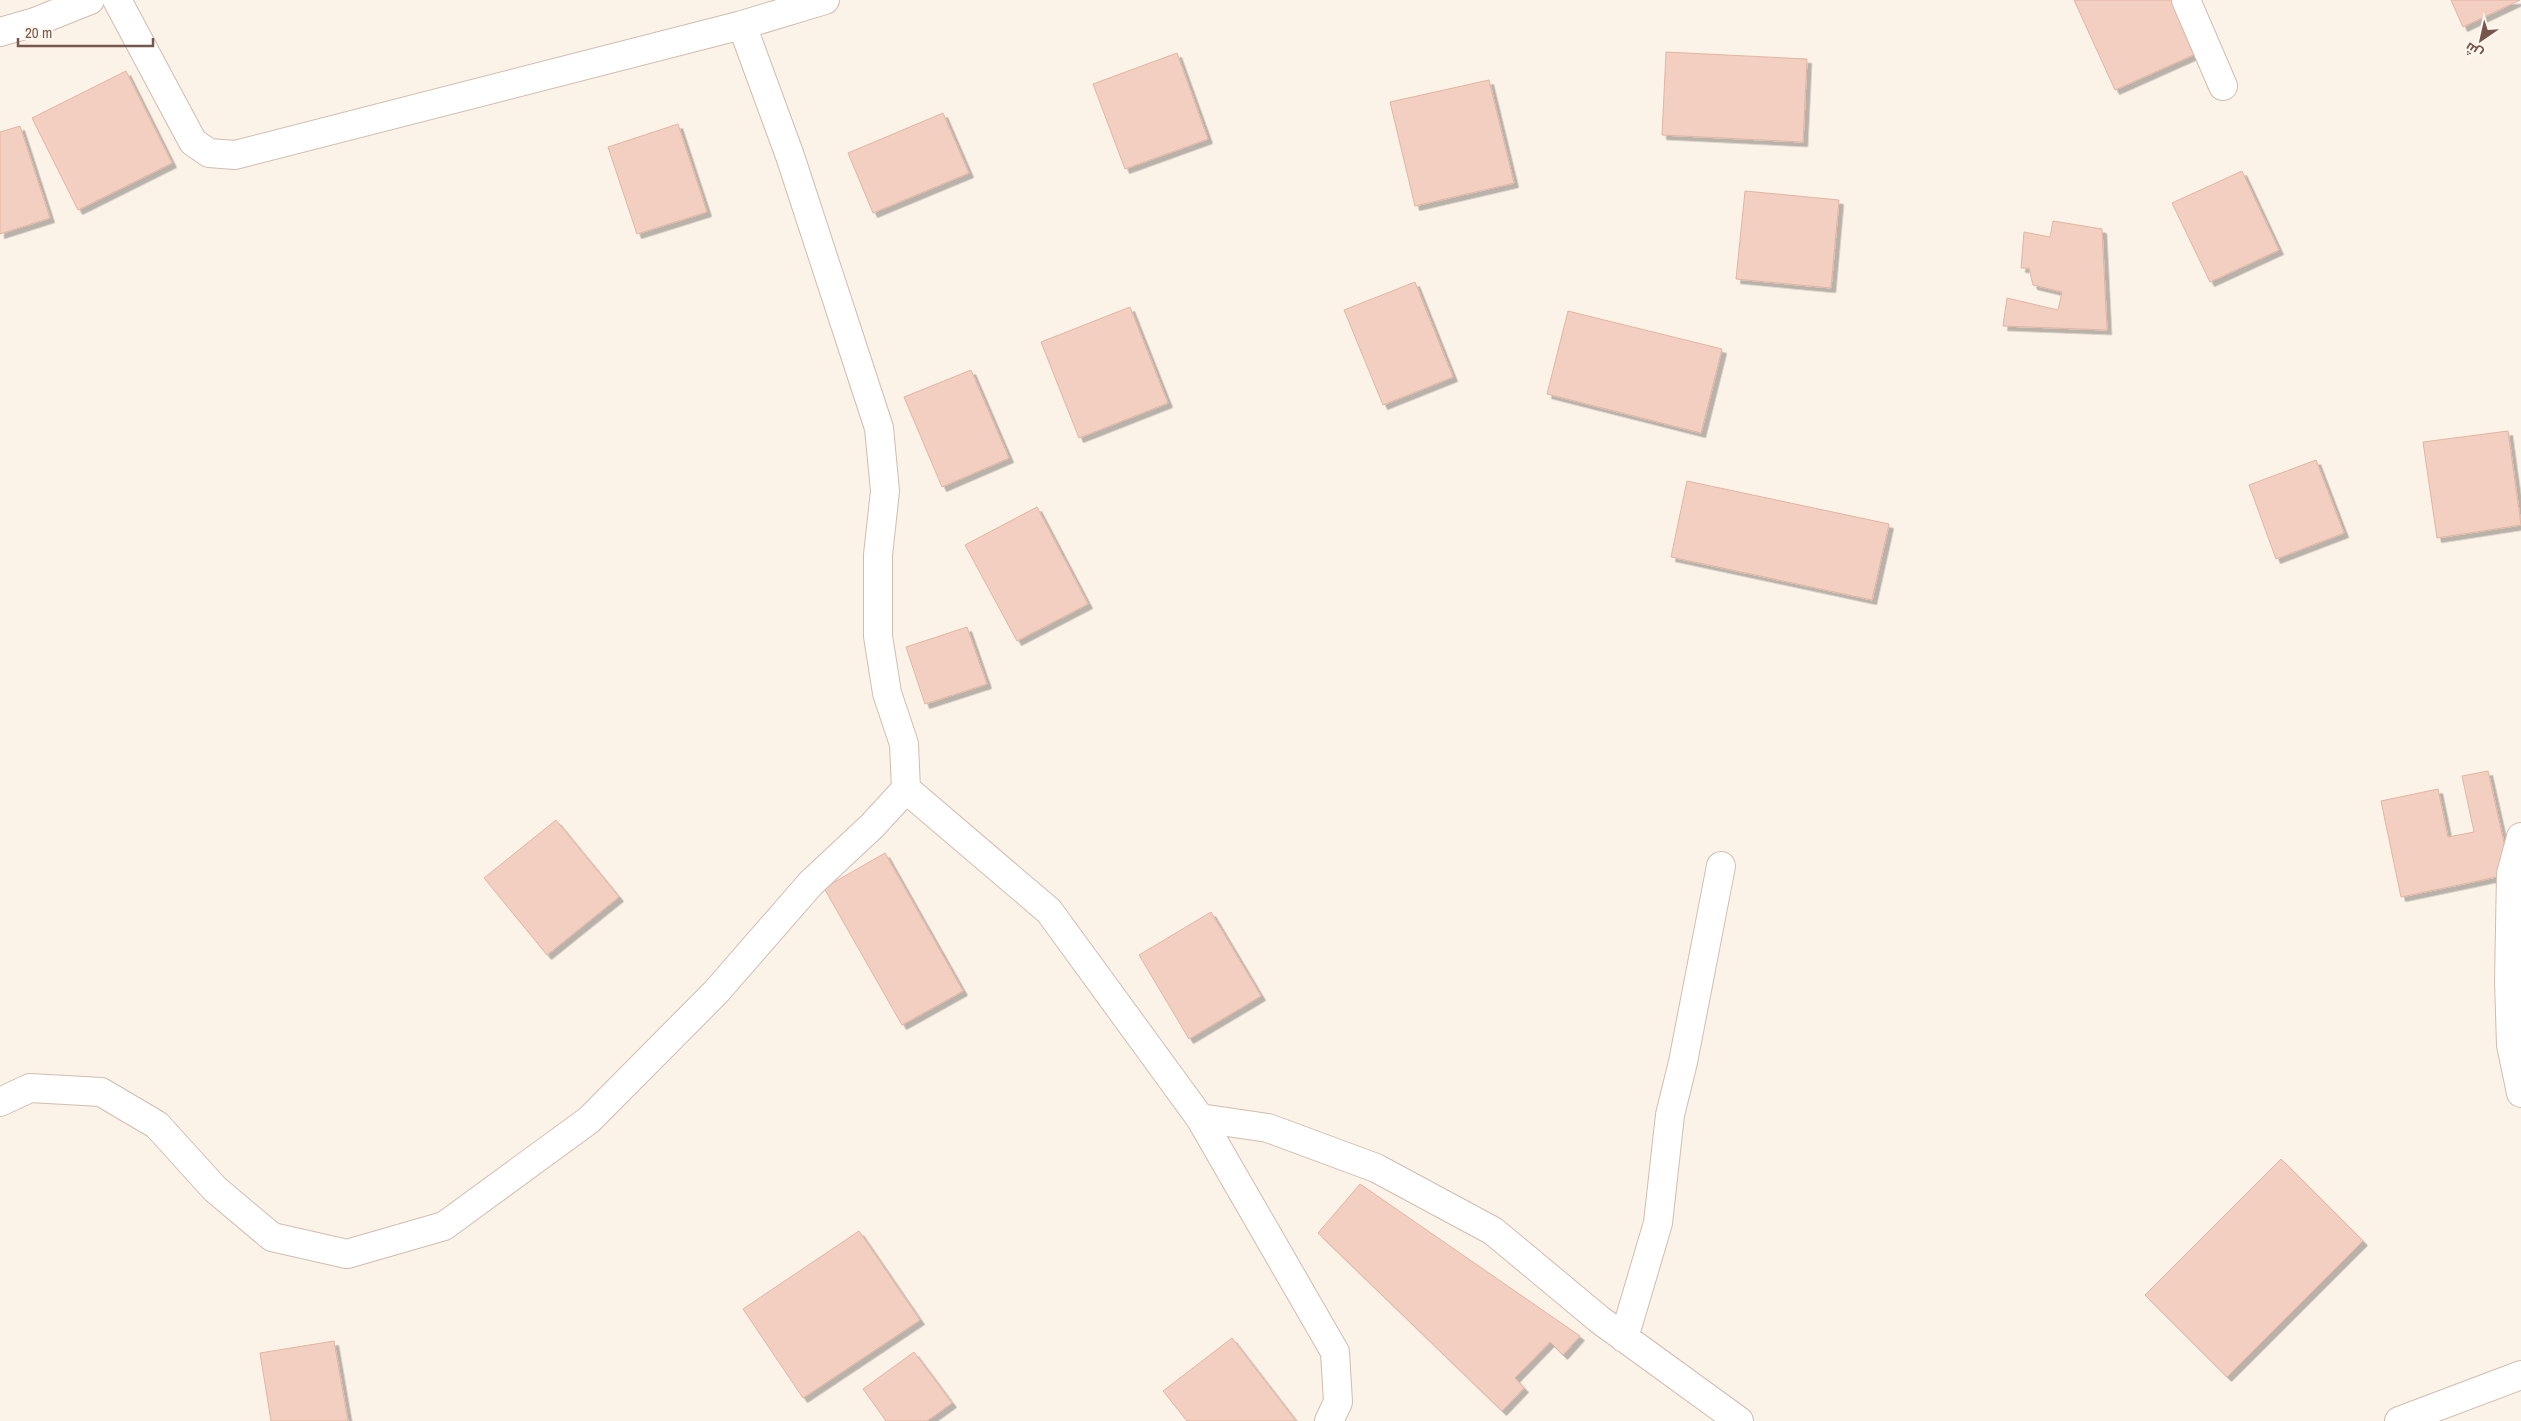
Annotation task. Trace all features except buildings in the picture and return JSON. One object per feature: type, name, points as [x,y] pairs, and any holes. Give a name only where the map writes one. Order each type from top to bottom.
[{"type":"street","points":[[0,32],[35,22],[90,0]]},
{"type":"street","points":[[117,0],[193,142],[209,153],[235,154],[742,25],[825,0]]},
{"type":"street","points":[[2186,0],[2223,86]]},
{"type":"street","points":[[0,1102],[30,1088],[101,1092],[157,1125],[214,1189],[272,1237],[347,1254],[444,1226],[589,1120],[716,992],[811,883],[872,826],[906,789],[904,744],[887,693],[878,636],[878,555],[885,491],[879,428],[790,156],[742,25]]},
{"type":"street","points":[[906,789],[1049,911],[1200,1118],[1335,1352],[1338,1402],[1328,1421]]},
{"type":"street","points":[[2521,838],[2510,874],[2509,981],[2511,1045],[2521,1093]]},
{"type":"street","points":[[1624,1338],[1658,1223],[1670,1115],[1683,1062],[1721,866]]},
{"type":"street","points":[[1200,1118],[1268,1128],[1376,1168],[1492,1231],[1624,1338],[1739,1421]]},
{"type":"street","points":[[2399,1421],[2521,1375]]}]
